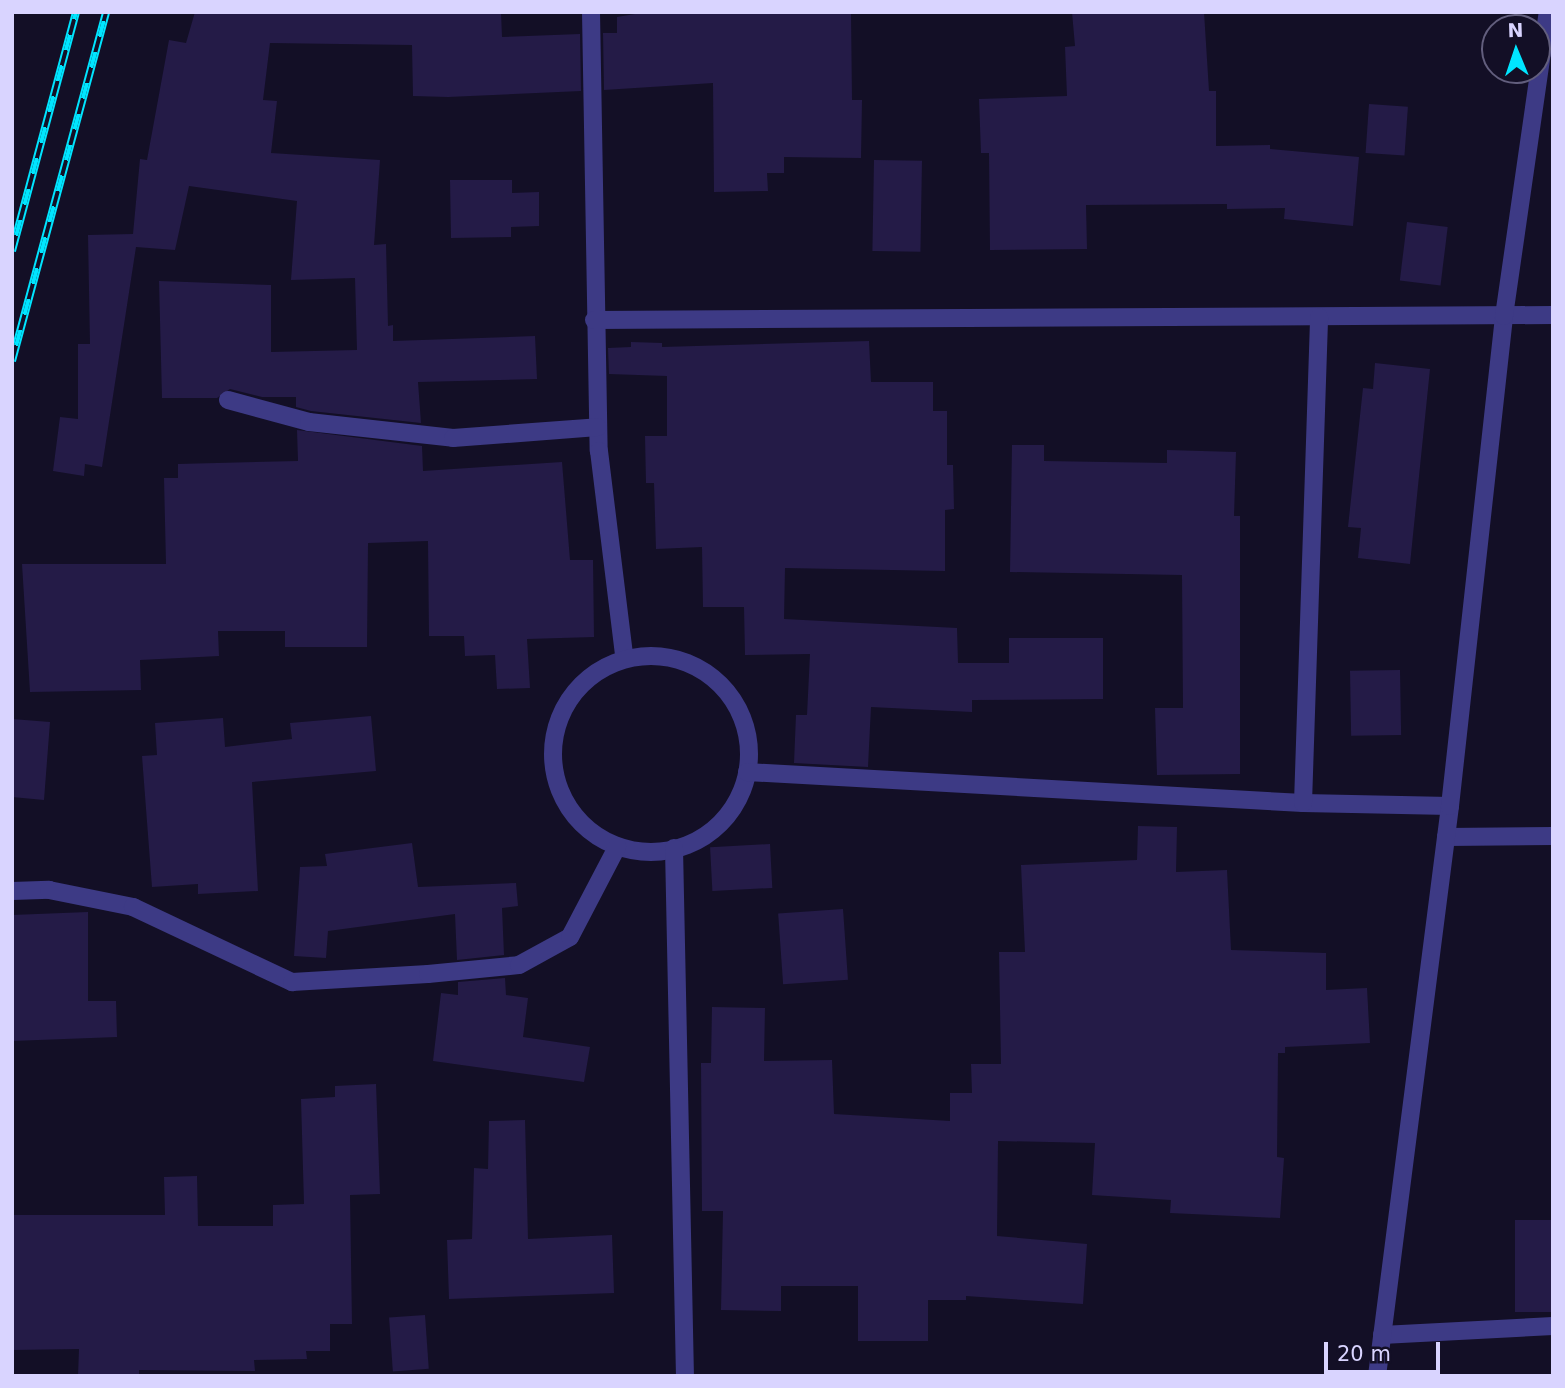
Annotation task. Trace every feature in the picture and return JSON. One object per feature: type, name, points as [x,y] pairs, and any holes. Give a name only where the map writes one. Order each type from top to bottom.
[{"type":"street","points":[[592,12],[594,320],[598,427],[624,656]]},
{"type":"street","points":[[1377,1376],[1450,806],[1504,316],[1548,12]]},
{"type":"street","points":[[594,320],[1553,315]]},
{"type":"street","points":[[1303,803],[1319,317]]},
{"type":"street","points":[[228,400],[309,422],[453,438],[598,427]]},
{"type":"street","points":[[624,656],[684,661],[718,681],[741,712],[750,749],[747,772],[744,787],[724,821],[693,843],[655,853],[617,847],[584,827],[561,796],[551,759],[557,720],[577,687],[624,656]]},
{"type":"street","points":[[747,772],[1303,803],[1450,806]]},
{"type":"street","points":[[1446,837],[1553,836]]},
{"type":"street","points":[[12,891],[49,890],[133,907],[292,982],[428,974],[520,965],[570,937],[617,847]]},
{"type":"street","points":[[674,848],[685,1376]]},
{"type":"street","points":[[1382,1335],[1553,1326]]},
{"type":"building","points":[[195,12],[501,12],[502,37],[580,34],[581,91],[448,97],[413,96],[412,45],[270,43],[263,100],[277,101],[271,153],[380,160],[374,245],[386,244],[388,326],[393,325],[393,341],[535,336],[537,379],[418,382],[421,423],[311,411],[296,407],[296,397],[262,397],[230,389],[217,398],[162,398],[159,281],[271,285],[271,352],[357,350],[355,278],[291,280],[297,201],[189,186],[175,250],[136,247],[102,467],[85,464],[84,476],[53,471],[60,417],[78,419],[78,344],[90,344],[88,235],[133,234],[140,159],[147,160],[169,40],[186,43]]},
{"type":"building","points":[[647,12],[851,12],[852,100],[862,100],[861,158],[784,157],[784,173],[767,173],[768,191],[714,192],[713,83],[604,90],[603,33],[617,33],[617,17]]},
{"type":"building","points":[[1072,12],[1204,12],[1209,91],[1216,91],[1216,146],[1270,145],[1270,149],[1359,157],[1353,226],[1284,219],[1285,208],[1227,209],[1227,204],[1086,205],[1087,249],[990,250],[989,153],[981,153],[979,99],[1067,96],[1065,47],[1075,46]]},
{"type":"building","points":[[1369,104],[1408,107],[1404,156],[1366,153]]},
{"type":"building","points":[[874,160],[922,161],[920,252],[872,251]]},
{"type":"building","points":[[450,180],[512,180],[512,193],[539,192],[539,226],[511,227],[511,237],[451,238]]},
{"type":"building","points":[[1407,222],[1448,227],[1441,286],[1400,281]]},
{"type":"building","points":[[869,341],[871,382],[933,382],[933,411],[947,411],[947,465],[953,465],[954,509],[945,510],[945,571],[785,568],[784,619],[957,628],[958,663],[1009,663],[1009,638],[1103,638],[1103,699],[972,700],[972,712],[871,707],[868,767],[794,763],[796,715],[807,715],[810,654],[745,655],[744,607],[703,607],[702,547],[656,549],[654,483],[646,483],[645,436],[667,436],[667,376],[609,374],[608,348],[631,347],[631,342],[662,343],[662,347]]},
{"type":"building","points":[[1375,363],[1430,369],[1410,564],[1358,558],[1361,528],[1348,527],[1363,388],[1373,389]]},
{"type":"building","points":[[297,430],[422,446],[423,471],[562,462],[570,560],[593,560],[594,637],[527,639],[530,688],[497,689],[495,655],[465,656],[464,636],[429,636],[428,541],[368,543],[367,647],[285,647],[285,631],[218,631],[219,656],[140,660],[141,690],[30,692],[22,564],[166,564],[164,478],[178,478],[178,464],[298,461]]},
{"type":"building","points":[[1012,445],[1044,445],[1044,461],[1167,463],[1167,450],[1236,452],[1234,516],[1240,516],[1240,774],[1157,775],[1155,708],[1183,708],[1182,575],[1010,572]]},
{"type":"building","points":[[1400,670],[1401,735],[1351,736],[1350,671]]},
{"type":"building","points":[[371,716],[376,771],[252,782],[258,891],[198,894],[198,884],[152,887],[142,756],[157,755],[155,723],[223,718],[225,747],[292,739],[290,723]]},
{"type":"building","points":[[12,719],[50,722],[44,800],[12,797]]},
{"type":"building","points":[[1138,826],[1177,827],[1176,872],[1227,870],[1231,950],[1326,953],[1326,990],[1367,988],[1370,1043],[1285,1047],[1285,1053],[1278,1053],[1277,1157],[1284,1158],[1280,1218],[1170,1213],[1171,1200],[1092,1195],[1095,1143],[998,1141],[997,1236],[1087,1244],[1083,1304],[966,1296],[966,1300],[928,1300],[928,1341],[858,1341],[858,1286],[781,1286],[781,1311],[721,1310],[723,1211],[702,1211],[701,1063],[711,1063],[712,1007],[765,1008],[764,1061],[832,1060],[834,1114],[950,1121],[950,1093],[972,1093],[971,1064],[1001,1064],[999,952],[1025,952],[1021,865],[1137,860]]},
{"type":"building","points":[[412,843],[418,887],[516,883],[518,906],[502,908],[504,955],[457,960],[455,914],[328,931],[326,958],[294,956],[300,867],[327,866],[325,854]]},
{"type":"building","points":[[770,844],[772,888],[712,891],[710,847]]},
{"type":"building","points":[[843,909],[848,980],[783,984],[778,914]]},
{"type":"building","points":[[88,912],[88,1001],[116,1001],[117,1037],[12,1041],[12,915]]},
{"type":"building","points":[[505,978],[506,995],[528,998],[523,1037],[590,1047],[584,1082],[433,1061],[441,993],[458,995],[458,982]]},
{"type":"building","points":[[376,1084],[380,1194],[350,1195],[352,1324],[330,1324],[330,1351],[306,1351],[307,1359],[254,1360],[255,1371],[139,1370],[139,1376],[78,1376],[79,1349],[12,1350],[12,1215],[165,1215],[164,1177],[197,1176],[198,1226],[273,1226],[273,1205],[304,1204],[301,1099],[335,1097],[335,1086]]},
{"type":"building","points":[[525,1120],[528,1239],[612,1235],[614,1293],[449,1299],[447,1240],[472,1239],[474,1168],[488,1169],[489,1121]]},
{"type":"building","points":[[1515,1220],[1553,1220],[1553,1312],[1515,1312]]},
{"type":"building","points":[[425,1315],[429,1369],[393,1371],[389,1318]]},
{"type":"railway","points":[[12,251],[76,12]]},
{"type":"railway","points":[[12,361],[106,12]]}]
